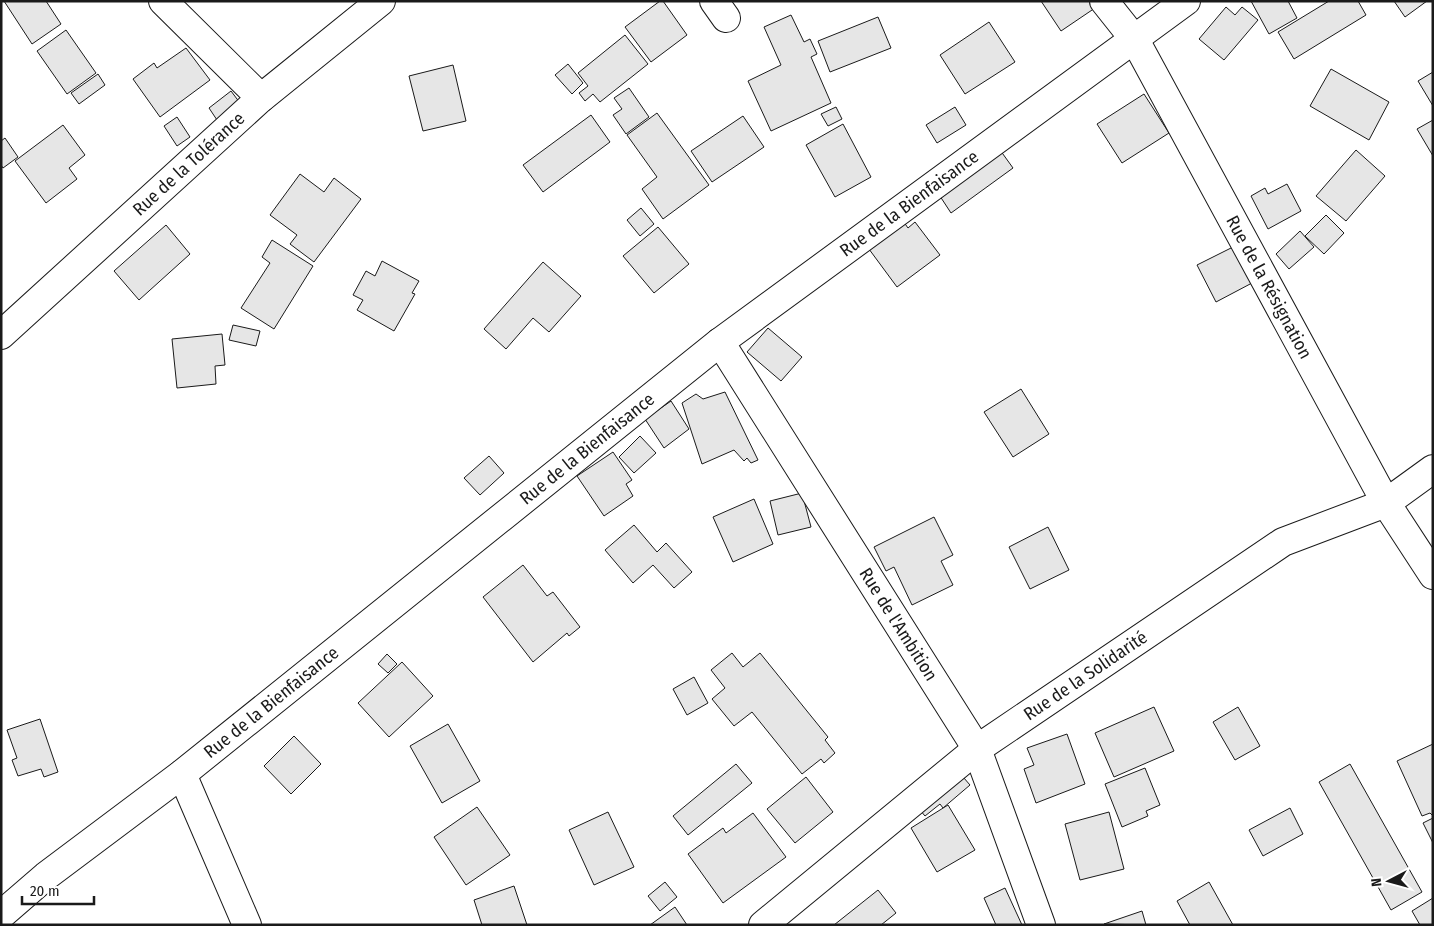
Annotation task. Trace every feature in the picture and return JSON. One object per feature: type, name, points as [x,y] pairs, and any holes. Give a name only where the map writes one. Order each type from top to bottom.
[{"type":"street","points":[[163,1],[261,98]]},
{"type":"street","name":"Rue de la Tolérance","points":[[1,335],[261,98],[381,1]]},
{"type":"street","name":"Rue de la Résignation","points":[[1104,1],[1136,40],[1386,503],[1433,575]]},
{"type":"street","name":"Rue de la Bienfaisance","points":[[1,915],[46,876],[182,774],[720,342],[1136,40],[1186,1]]},
{"type":"street","name":"Rue de l'Ambition","points":[[720,342],[977,749],[1041,925]]},
{"type":"street","name":"Rue de la Solidarité","points":[[763,925],[977,749],[1283,542],[1386,503],[1433,469]]},
{"type":"street","points":[[182,774],[247,925]]},
{"type":"building","points":[[4,1],[46,1],[61,24],[32,44]]},
{"type":"building","points":[[660,1],[663,1],[687,35],[651,62],[625,27]]},
{"type":"building","points":[[1041,1],[1091,1],[1095,8],[1061,31]]},
{"type":"building","points":[[1251,1],[1288,1],[1297,18],[1269,34]]},
{"type":"building","points":[[1329,1],[1358,1],[1366,15],[1294,59],[1278,32]]},
{"type":"building","points":[[1394,1],[1427,1],[1405,17]]},
{"type":"building","points":[[1226,7],[1235,15],[1242,7],[1258,20],[1224,60],[1199,39]]},
{"type":"building","points":[[791,15],[804,42],[810,39],[817,54],[811,57],[831,103],[771,131],[748,81],[781,65],[764,27]]},
{"type":"building","points":[[878,17],[891,48],[830,72],[818,41]]},
{"type":"building","points":[[989,22],[1015,62],[965,94],[940,55]]},
{"type":"building","points":[[66,30],[96,73],[67,94],[37,51]]},
{"type":"building","points":[[625,35],[648,64],[600,102],[593,94],[585,101],[579,93],[588,86],[578,73]]},
{"type":"building","points":[[186,48],[210,80],[160,117],[133,79],[154,63],[157,68]]},
{"type":"building","points":[[568,64],[583,83],[572,94],[555,75]]},
{"type":"building","points":[[453,65],[466,121],[423,131],[409,76]]},
{"type":"building","points":[[1331,69],[1389,102],[1369,140],[1310,106]]},
{"type":"building","points":[[1433,72],[1433,106],[1418,81]]},
{"type":"building","points":[[98,74],[105,85],[79,104],[71,93]]},
{"type":"building","points":[[629,88],[649,117],[626,134],[613,115],[622,109],[614,98]]},
{"type":"building","points":[[231,91],[240,103],[217,120],[209,108]]},
{"type":"building","points":[[1144,94],[1169,133],[1122,163],[1097,124]]},
{"type":"building","points":[[836,107],[842,119],[828,126],[821,114]]},
{"type":"building","points":[[955,107],[966,125],[937,143],[926,125]]},
{"type":"building","points":[[657,113],[709,185],[663,219],[642,189],[657,177],[627,135]]},
{"type":"building","points":[[591,115],[610,142],[543,192],[523,165]]},
{"type":"building","points":[[743,116],[764,147],[712,182],[691,151]]},
{"type":"building","points":[[177,117],[190,137],[177,146],[164,126]]},
{"type":"building","points":[[1433,120],[1433,156],[1417,129]]},
{"type":"building","points":[[843,124],[871,177],[835,197],[806,145]]},
{"type":"building","points":[[63,125],[85,155],[69,168],[77,179],[46,203],[15,161]]},
{"type":"building","points":[[5,138],[18,157],[3,168],[1,165],[1,141]]},
{"type":"building","points":[[995,143],[1013,168],[951,213],[934,187]]},
{"type":"building","points":[[1356,150],[1385,176],[1346,221],[1316,196]]},
{"type":"building","points":[[300,174],[324,192],[334,178],[361,199],[314,262],[290,244],[297,235],[270,215]]},
{"type":"building","points":[[1287,184],[1301,211],[1268,229],[1251,196],[1265,188],[1268,194]]},
{"type":"building","points":[[641,208],[654,224],[640,236],[627,220]]},
{"type":"building","points":[[1326,215],[1344,233],[1324,254],[1305,236]]},
{"type":"building","points":[[901,218],[908,228],[915,222],[940,255],[897,287],[866,245]]},
{"type":"building","points":[[166,225],[190,254],[139,300],[114,271]]},
{"type":"building","points":[[658,227],[689,264],[654,293],[623,256]]},
{"type":"building","points":[[1300,231],[1314,247],[1289,269],[1276,254]]},
{"type":"building","points":[[272,240],[313,266],[274,329],[241,308],[270,263],[262,257]]},
{"type":"building","points":[[1243,242],[1252,283],[1216,302],[1197,265]]},
{"type":"building","points":[[382,261],[419,281],[412,293],[415,294],[394,331],[357,310],[363,300],[353,295],[366,271],[375,276]]},
{"type":"building","points":[[543,262],[581,296],[549,332],[533,318],[506,349],[484,329]]},
{"type":"building","points":[[233,325],[260,331],[256,346],[229,340]]},
{"type":"building","points":[[768,328],[802,357],[781,381],[747,352]]},
{"type":"building","points":[[222,334],[225,365],[215,366],[216,384],[177,388],[172,339]]},
{"type":"building","points":[[1021,389],[1049,434],[1013,457],[984,412]]},
{"type":"building","points":[[725,392],[758,460],[751,463],[747,458],[744,461],[734,450],[702,464],[682,403],[696,394],[703,399]]},
{"type":"building","points":[[671,401],[689,429],[664,448],[645,419]]},
{"type":"building","points":[[640,436],[656,453],[634,473],[619,457]]},
{"type":"building","points":[[613,452],[632,480],[626,484],[633,496],[604,516],[577,476]]},
{"type":"building","points":[[489,456],[504,473],[480,495],[464,478]]},
{"type":"building","points":[[802,493],[811,527],[778,535],[770,501]]},
{"type":"building","points":[[754,499],[773,544],[733,562],[713,517]]},
{"type":"building","points":[[934,517],[953,555],[941,561],[953,585],[912,605],[894,567],[886,571],[874,547]]},
{"type":"building","points":[[634,525],[657,552],[666,543],[692,572],[674,588],[653,565],[633,583],[605,550]]},
{"type":"building","points":[[1048,527],[1069,570],[1030,589],[1009,547]]},
{"type":"building","points":[[523,565],[547,596],[553,592],[580,627],[569,636],[567,633],[533,662],[483,597]]},
{"type":"building","points":[[732,653],[743,667],[760,653],[828,737],[825,740],[835,753],[824,763],[821,759],[802,774],[752,712],[734,726],[712,699],[725,688],[711,670]]},
{"type":"building","points":[[387,654],[397,664],[388,673],[378,664]]},
{"type":"building","points":[[402,662],[433,696],[389,737],[358,703]]},
{"type":"building","points":[[694,677],[708,703],[687,715],[673,689]]},
{"type":"building","points":[[1154,707],[1174,751],[1114,777],[1095,733]]},
{"type":"building","points":[[1238,707],[1260,746],[1235,760],[1213,722]]},
{"type":"building","points":[[40,719],[58,772],[44,777],[41,769],[18,776],[12,760],[17,758],[7,730]]},
{"type":"building","points":[[448,724],[480,781],[442,803],[410,746]]},
{"type":"building","points":[[1067,734],[1085,784],[1036,803],[1024,769],[1034,765],[1027,748]]},
{"type":"building","points":[[294,736],[321,764],[291,794],[264,766]]},
{"type":"building","points":[[1433,744],[1433,816],[1430,813],[1422,816],[1397,761]]},
{"type":"building","points":[[736,764],[752,783],[688,835],[673,816]]},
{"type":"building","points":[[1350,764],[1422,892],[1391,910],[1319,782]]},
{"type":"building","points":[[1145,768],[1160,805],[1146,811],[1148,816],[1122,827],[1105,784]]},
{"type":"building","points":[[957,770],[970,785],[943,808],[940,804],[925,816],[915,804]]},
{"type":"building","points":[[806,777],[833,812],[795,843],[767,809]]},
{"type":"building","points":[[948,805],[975,850],[937,872],[911,828]]},
{"type":"building","points":[[477,807],[510,855],[466,885],[434,837]]},
{"type":"building","points":[[1290,808],[1303,834],[1263,856],[1249,830]]},
{"type":"building","points":[[608,812],[634,867],[594,885],[569,830]]},
{"type":"building","points":[[1109,812],[1124,869],[1080,880],[1065,824]]},
{"type":"building","points":[[753,813],[786,857],[723,903],[688,854],[723,828],[726,833]]},
{"type":"building","points":[[1433,818],[1433,843],[1423,823]]},
{"type":"building","points":[[665,882],[677,897],[660,911],[648,896]]},
{"type":"building","points":[[1209,882],[1233,925],[1190,925],[1177,901]]},
{"type":"building","points":[[514,886],[527,925],[482,925],[474,900]]},
{"type":"building","points":[[1005,888],[1022,925],[996,925],[984,898]]},
{"type":"building","points":[[878,890],[896,913],[881,925],[834,925]]},
{"type":"building","points":[[1433,898],[1433,925],[1420,925],[1412,911]]},
{"type":"building","points":[[675,907],[687,925],[650,925]]},
{"type":"building","points":[[1142,911],[1146,925],[1104,924]]}]
